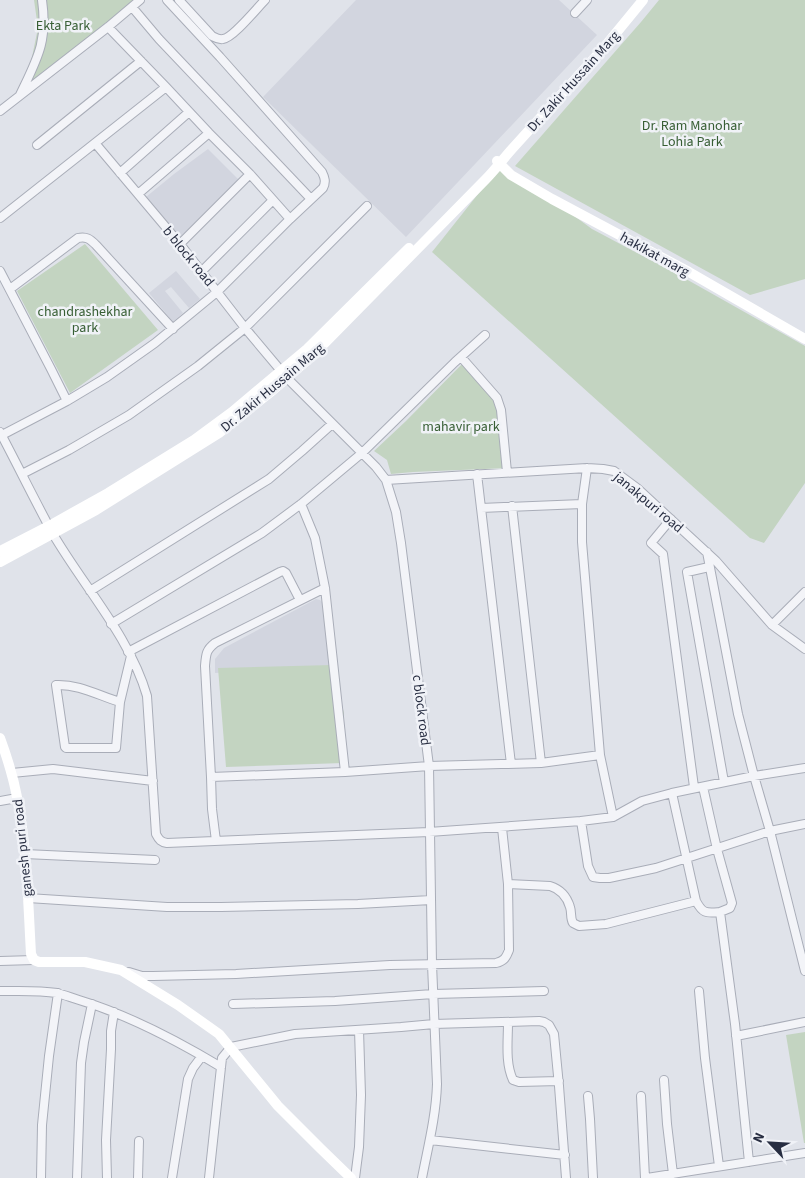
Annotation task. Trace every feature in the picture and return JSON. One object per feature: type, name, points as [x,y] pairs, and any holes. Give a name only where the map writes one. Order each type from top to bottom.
[{"type":"street","points":[[19,97],[36,63],[41,46],[44,25],[42,0]]},
{"type":"street","points":[[0,111],[140,0]]},
{"type":"street","points":[[167,0],[322,172],[326,182],[323,188],[217,292],[173,329],[106,377],[67,401],[1,434],[51,530],[111,624],[129,654],[144,685],[147,696],[156,834],[159,840],[168,843],[216,842],[502,828],[581,821],[613,817],[642,801],[672,793],[754,776],[805,768]]},
{"type":"street","points":[[179,0],[209,34],[215,38],[222,39],[230,36],[265,0]]},
{"type":"street","points":[[575,13],[586,0]]},
{"type":"street","name":"Dr. Zakir Hussain Marg","points":[[0,551],[96,510],[219,433],[284,375],[313,355],[501,164],[607,44],[643,0]]},
{"type":"street","points":[[132,7],[159,39],[311,199]]},
{"type":"street","points":[[108,27],[250,174],[290,219]]},
{"type":"street","points":[[37,145],[141,61]]},
{"type":"street","points":[[0,218],[166,87]]},
{"type":"street","points":[[120,172],[189,112]]},
{"type":"street","points":[[138,194],[209,133]]},
{"type":"street","name":"b block road","points":[[95,143],[180,244],[284,375]]},
{"type":"street","name":"hakikat marg","points":[[501,164],[520,180],[552,199],[689,272],[805,339]]},
{"type":"street","points":[[180,244],[250,174]]},
{"type":"street","points":[[201,272],[273,200]]},
{"type":"street","points":[[22,474],[69,450],[129,415],[198,366],[245,328],[367,206]]},
{"type":"street","points":[[10,289],[78,238],[85,237],[96,245],[173,329]]},
{"type":"street","points":[[0,272],[67,401]]},
{"type":"street","points":[[111,624],[262,533],[301,504],[362,453],[485,335]]},
{"type":"street","points":[[461,357],[497,398],[501,410],[508,472]]},
{"type":"street","name":"c block road","points":[[284,375],[376,467],[386,480],[396,512],[429,766],[436,1099],[422,1178]]},
{"type":"street","points":[[90,591],[269,479],[332,424]]},
{"type":"street","points":[[587,468],[582,504],[582,542],[600,755],[613,817]]},
{"type":"street","name":"janakpuri road","points":[[386,480],[587,468],[614,471],[637,488],[716,560],[772,625],[805,649]]},
{"type":"street","points":[[477,474],[511,764]]},
{"type":"street","points":[[301,504],[315,538],[325,588],[345,772]]},
{"type":"street","points":[[481,508],[582,504]]},
{"type":"street","points":[[512,506],[541,762]]},
{"type":"street","points":[[671,519],[650,543],[662,554],[699,787],[732,903],[730,908],[720,912],[707,913],[704,912],[696,901],[672,793]]},
{"type":"street","name":"Dr. Zakir Hussain Marg","points":[[0,562],[51,530]]},
{"type":"street","points":[[707,552],[735,698],[805,971]]},
{"type":"street","points":[[709,566],[686,572],[724,782]]},
{"type":"street","points":[[129,654],[283,571],[286,573],[300,600]]},
{"type":"street","points":[[216,842],[212,809],[205,666],[206,652],[215,643],[325,588]]},
{"type":"street","points":[[772,625],[805,592]]},
{"type":"street","points":[[120,702],[92,691],[64,684],[56,684],[65,747],[116,748],[120,702],[129,654]]},
{"type":"street","name":"ganesh puri road","points":[[0,738],[18,798],[25,854],[31,954],[34,960]]},
{"type":"street","points":[[211,776],[511,764],[600,755]]},
{"type":"street","points":[[12,773],[53,769],[153,781]]},
{"type":"street","points":[[0,801],[18,798]]},
{"type":"street","points":[[581,821],[588,866],[594,877],[600,878],[609,878],[656,868],[770,831],[805,824]]},
{"type":"street","points":[[0,961],[85,962],[142,976],[236,974],[502,962],[509,950],[508,884],[502,828]]},
{"type":"street","points":[[25,854],[155,860]]},
{"type":"street","points":[[508,884],[556,887],[562,892],[571,908],[573,924],[579,926],[606,924],[696,901]]},
{"type":"street","points":[[28,898],[167,907],[358,904],[431,900]]},
{"type":"street","points":[[720,912],[736,1036],[749,1162]]},
{"type":"street","points":[[121,970],[178,1005],[219,1034],[278,1106],[353,1178]]},
{"type":"street","points":[[0,991],[38,990],[92,1004],[126,1016],[221,1067]]},
{"type":"street","points":[[233,1004],[335,1001],[433,994],[544,990]]},
{"type":"street","points":[[699,991],[705,1058],[719,1166]]},
{"type":"street","points":[[41,1178],[42,1125],[58,994]]},
{"type":"street","points":[[77,1178],[81,1063],[92,1004]]},
{"type":"street","points":[[107,1178],[106,1140],[111,1031],[114,1012]]},
{"type":"street","points":[[211,1178],[222,1058],[231,1047],[295,1034],[434,1024],[539,1021],[548,1025],[554,1034],[566,1178]]},
{"type":"street","points":[[736,1036],[805,1022]]},
{"type":"street","points":[[508,1023],[508,1058],[510,1074],[513,1080],[519,1082],[559,1081]]},
{"type":"street","points":[[353,1178],[359,1147],[359,1030]]},
{"type":"street","points":[[172,1178],[188,1079],[202,1056]]},
{"type":"street","points":[[664,1080],[666,1124],[673,1174]]},
{"type":"street","points":[[588,1096],[593,1178]]},
{"type":"street","points":[[641,1096],[646,1178],[805,1153]]},
{"type":"street","points":[[430,1140],[565,1155]]},
{"type":"street","points":[[138,1178],[139,1141]]},
{"type":"shaded area","points":[[356,0],[559,0],[597,35],[406,237],[263,97]]},
{"type":"shaded area","points":[[208,149],[241,182],[180,237],[146,197]]},
{"type":"shaded area","points":[[176,271],[200,299],[189,308],[171,287],[165,291],[183,313],[173,322],[149,293]]},
{"type":"shaded area","points":[[316,599],[322,602],[331,667],[215,673],[215,659],[224,648]]},
{"type":"green space","name":"Ekta Park","points":[[34,0],[136,0],[26,86],[38,28]]},
{"type":"green space","name":"Dr. Ram Manohar Lohia Park","points":[[659,0],[805,0],[805,279],[750,295],[515,166]]},
{"type":"green space","points":[[506,166],[592,229],[805,346],[805,483],[764,543],[750,538],[432,252],[490,179]]},
{"type":"green space","name":"chandrashekhar park","points":[[85,244],[158,330],[70,393],[17,291]]},
{"type":"green space","name":"mahavir park","points":[[463,363],[503,403],[508,468],[391,474],[387,460],[374,451]]},
{"type":"green space","points":[[332,665],[344,713],[343,763],[226,767],[218,668]]},
{"type":"green space","points":[[805,1032],[805,1143],[804,1143],[786,1035]]}]
